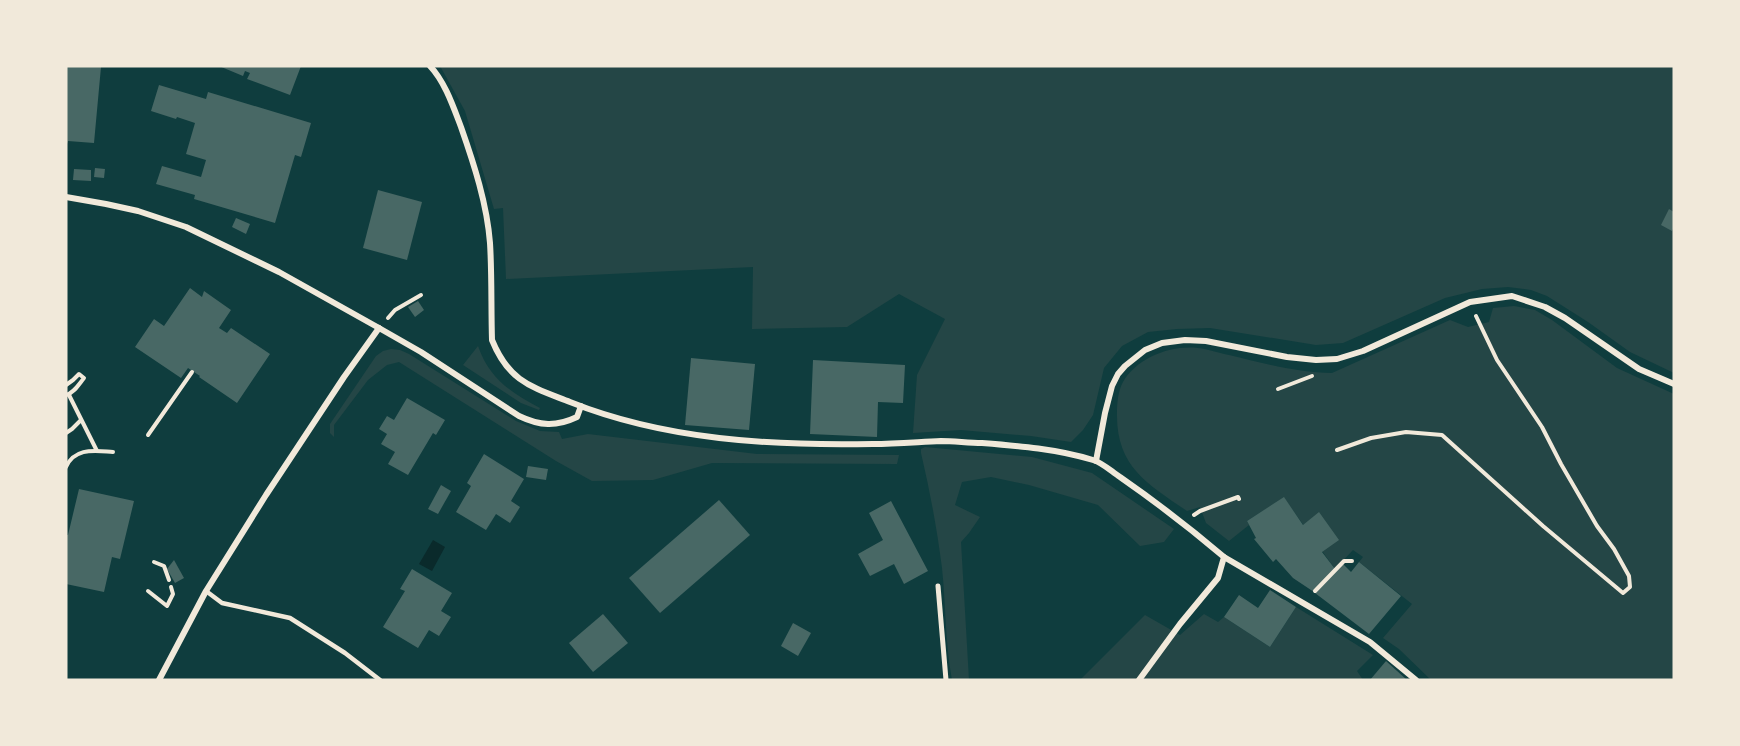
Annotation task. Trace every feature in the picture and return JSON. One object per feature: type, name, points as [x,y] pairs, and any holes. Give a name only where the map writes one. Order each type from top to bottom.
[{"type":"street","points":[[430,66],[437,74],[454,108],[472,159],[484,205],[490,243],[492,340],[509,371],[520,379],[581,406],[624,421],[683,434],[742,440],[872,444],[955,442],[1034,447],[1096,461],[1135,487],[1224,557],[1370,642],[1416,680]]},
{"type":"street","points":[[66,197],[138,211],[186,227],[279,272],[421,352],[533,423],[545,425],[569,421],[577,417],[581,406]]},
{"type":"street","points":[[1096,461],[1105,413],[1112,386],[1118,374],[1145,350],[1162,343],[1185,340],[1206,341],[1287,357],[1316,360],[1337,359],[1363,351],[1470,302],[1512,296],[1545,307],[1640,369],[1674,384]]},
{"type":"street","points":[[159,680],[206,591],[266,495],[379,328]]},
{"type":"street","points":[[1140,680],[1180,624],[1218,578],[1224,557]]},
{"type":"street","points":[[938,586],[946,680]]},
{"type":"lane","points":[[206,591],[222,603],[290,618],[345,653],[380,680]]},
{"type":"path","points":[[386,321],[395,310],[421,295]]},
{"type":"path","points":[[1337,450],[1371,438],[1406,432],[1442,435],[1543,526],[1623,593],[1630,587],[1629,576],[1614,549],[1597,526],[1542,427],[1497,360],[1470,302]]},
{"type":"path","points":[[148,435],[192,372]]},
{"type":"path","points":[[66,385],[79,374],[84,378],[67,395],[97,451]]},
{"type":"path","points":[[66,433],[81,420]]},
{"type":"path","points":[[66,467],[71,459],[82,452],[113,452]]},
{"type":"path","points":[[1191,517],[1200,511],[1238,497],[1239,499]]},
{"type":"path","points":[[1305,603],[1344,561],[1352,561]]},
{"type":"path","points":[[154,562],[164,566],[169,580]]},
{"type":"path","points":[[148,591],[167,606],[173,594],[171,587]]},
{"type":"shaded area","points":[[440,66],[1674,66],[1674,373],[1630,352],[1547,296],[1531,290],[1508,287],[1482,289],[1445,298],[1343,343],[1316,345],[1210,328],[1148,332],[1122,346],[1104,368],[1093,415],[1071,442],[961,430],[913,433],[917,375],[945,319],[899,294],[847,327],[752,329],[753,267],[506,279],[503,208],[494,209],[465,111]]},
{"type":"shaded area","points":[[1514,306],[1535,310],[1617,368],[1674,394],[1674,680],[1431,680],[1399,649],[1383,638],[1412,604],[1359,562],[1363,557],[1353,550],[1335,569],[1284,498],[1247,521],[1249,525],[1229,541],[1206,523],[1200,507],[1187,511],[1147,482],[1128,461],[1122,447],[1117,413],[1121,386],[1137,366],[1166,351],[1198,348],[1280,367],[1332,373],[1450,320],[1468,327],[1489,322],[1493,308]]},
{"type":"shaded area","points":[[478,346],[495,376],[511,390],[540,408],[539,410],[521,403],[463,365]]},
{"type":"shaded area","points":[[391,349],[409,354],[516,421],[540,431],[559,432],[562,439],[588,434],[757,454],[899,455],[897,464],[712,463],[653,480],[592,481],[556,461],[399,362],[387,365],[368,380],[334,425],[334,437],[330,433],[330,424],[376,356]]},
{"type":"shaded area","points":[[925,447],[1032,457],[1092,473],[1174,529],[1164,542],[1140,546],[1098,505],[1029,485],[991,477],[962,482],[955,505],[980,517],[961,542],[969,680],[952,680],[940,553],[921,453],[921,449]]},
{"type":"shaded area","points":[[433,540],[445,547],[432,571],[419,564]]},
{"type":"shaded area","points":[[1296,607],[1373,655],[1357,671],[1363,680],[1080,680],[1145,615],[1180,635],[1204,614],[1218,622],[1224,617],[1270,647]]},
{"type":"building","points":[[66,66],[101,67],[94,143],[68,141],[66,147]]},
{"type":"building","points":[[219,66],[301,66],[290,95],[247,79],[250,73],[245,71],[243,76]]},
{"type":"building","points":[[159,85],[206,99],[208,92],[311,123],[301,157],[295,155],[275,223],[194,199],[195,195],[156,184],[162,166],[201,177],[206,160],[186,154],[195,123],[151,111]]},
{"type":"building","points":[[95,168],[105,169],[104,178],[94,177]]},
{"type":"building","points":[[74,169],[91,170],[91,181],[73,180]]},
{"type":"building","points":[[378,190],[422,202],[407,260],[363,248]]},
{"type":"building","points":[[1669,209],[1674,212],[1672,231],[1661,225]]},
{"type":"building","points":[[236,218],[250,224],[246,234],[232,227]]},
{"type":"building","points":[[190,288],[202,297],[204,291],[231,310],[219,328],[227,333],[231,328],[270,354],[237,403],[188,368],[181,378],[135,347],[154,319],[164,326]]},
{"type":"building","points":[[418,301],[424,310],[415,317],[408,307]]},
{"type":"building","points":[[691,358],[755,364],[749,430],[685,425]]},
{"type":"building","points":[[813,360],[905,365],[903,403],[878,402],[877,437],[810,434]]},
{"type":"building","points":[[407,398],[445,420],[436,435],[433,433],[408,475],[388,464],[395,452],[381,444],[387,434],[379,429],[387,416],[394,420]]},
{"type":"building","points":[[484,454],[524,479],[511,501],[520,507],[510,523],[496,514],[486,530],[456,512],[471,486],[467,483]]},
{"type":"building","points":[[528,466],[548,469],[546,480],[526,477]]},
{"type":"building","points":[[441,485],[451,491],[438,514],[428,509]]},
{"type":"building","points":[[79,489],[134,501],[120,559],[112,557],[104,592],[66,584],[66,535],[68,535]]},
{"type":"building","points":[[1284,497],[1303,525],[1319,512],[1339,540],[1322,552],[1335,569],[1314,592],[1293,578],[1276,559],[1273,562],[1254,539],[1256,538],[1247,521]]},
{"type":"building","points":[[719,500],[750,535],[660,613],[629,578]]},
{"type":"building","points":[[891,501],[928,571],[904,584],[894,564],[870,576],[858,554],[883,540],[869,513]]},
{"type":"building","points":[[174,560],[184,578],[175,583],[167,569]]},
{"type":"building","points":[[1359,562],[1401,596],[1369,634],[1315,593],[1343,564],[1351,572]]},
{"type":"building","points":[[412,569],[452,593],[441,611],[451,617],[439,636],[429,630],[418,648],[383,627],[405,591],[400,589]]},
{"type":"building","points":[[1270,590],[1296,607],[1270,647],[1224,617],[1239,595],[1258,608]]},
{"type":"building","points":[[603,614],[628,643],[593,672],[569,643]]},
{"type":"building","points":[[793,623],[811,633],[798,656],[781,646]]},
{"type":"building","points":[[1386,661],[1407,680],[1370,680]]}]
